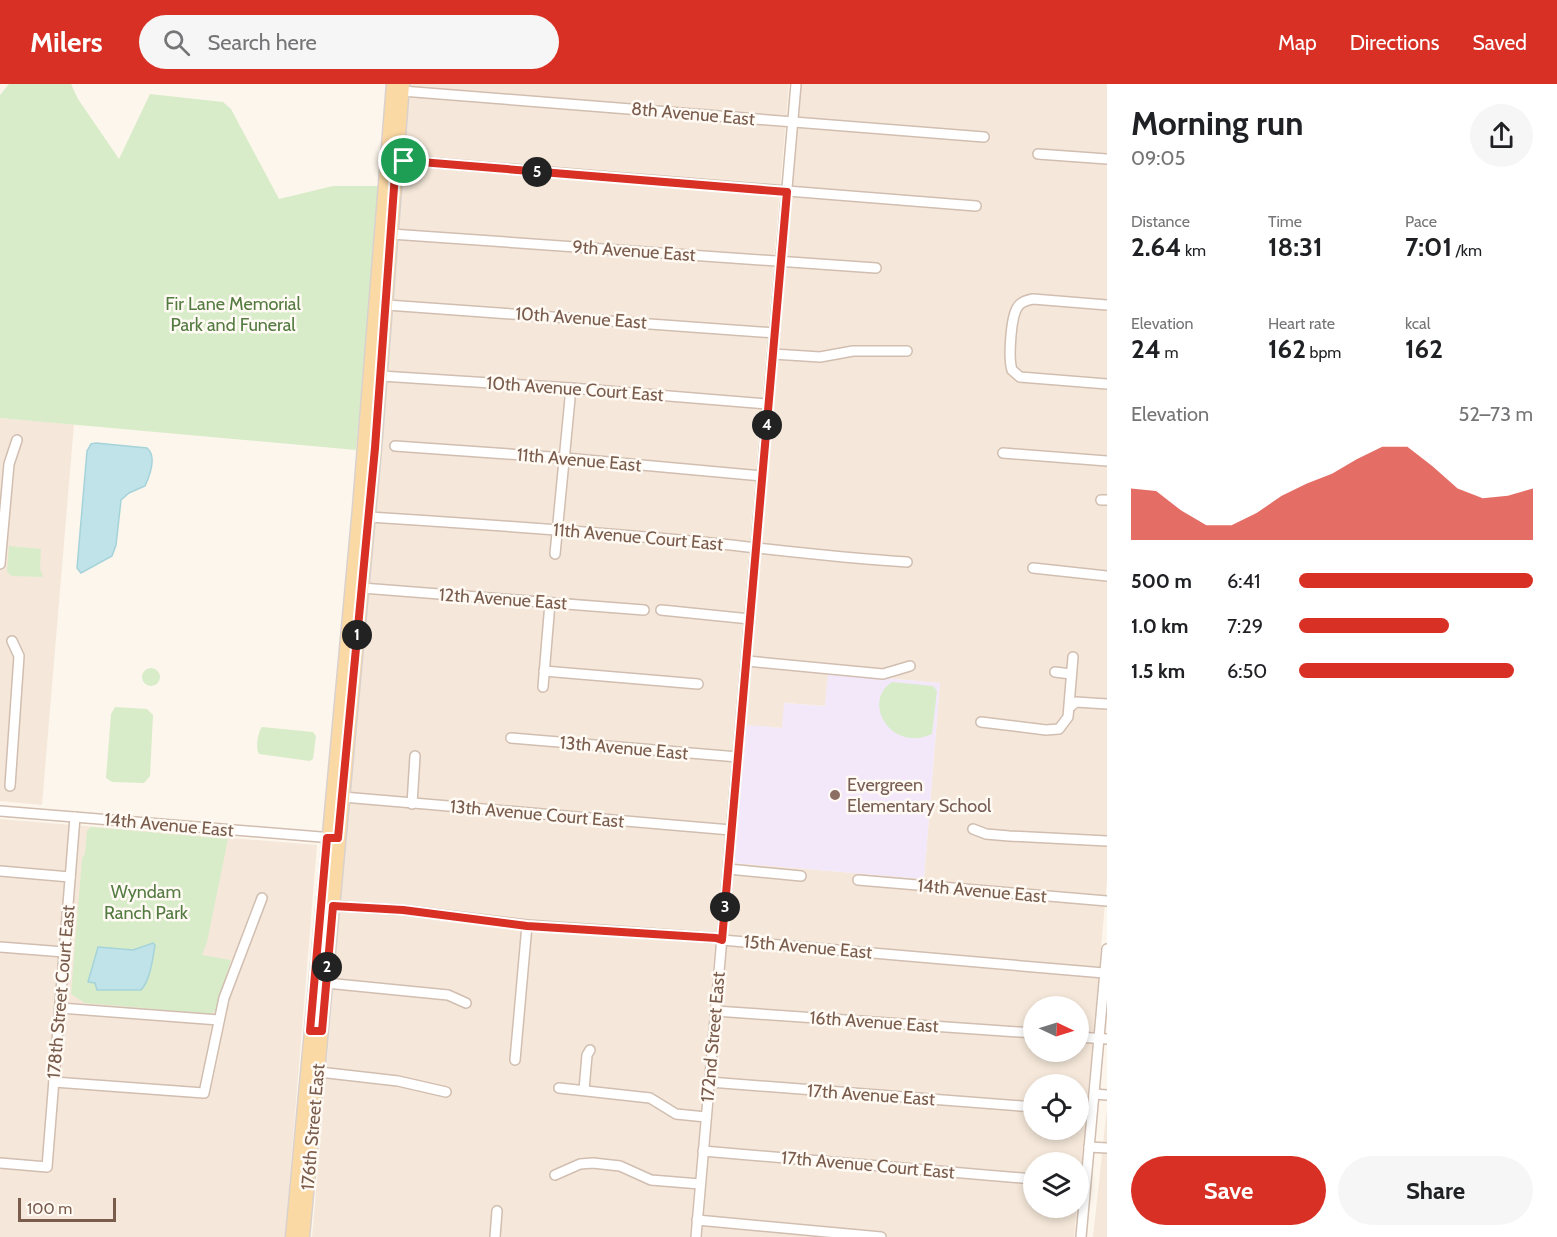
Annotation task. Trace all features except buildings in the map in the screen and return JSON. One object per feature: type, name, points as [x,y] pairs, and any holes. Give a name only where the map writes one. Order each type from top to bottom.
[{"type":"main road","name":"176th Street East","points":[[292,1237],[316,1031],[333,838],[339,718],[363,461],[391,112],[399,86]]},
{"type":"main road","name":"176th Street East","points":[[301,1237],[318,1072],[316,1031],[326,983],[333,906],[333,838],[343,797],[369,517],[392,234],[399,86]]},
{"type":"main road","points":[[391,112],[395,120],[393,154],[396,160]]},
{"type":"main road","points":[[363,461],[367,471],[364,511],[369,517]]},
{"type":"main road","points":[[339,718],[343,729],[338,790],[343,797]]},
{"type":"main road","points":[[296,1192],[301,1204],[301,1237]]},
{"type":"street","name":"172nd Street East","points":[[696,1237],[796,84]]},
{"type":"street","name":"8th Avenue East","points":[[399,86],[984,137]]},
{"type":"street","points":[[1038,154],[1107,159]]},
{"type":"street","points":[[396,160],[976,206]]},
{"type":"street","name":"9th Avenue East","points":[[392,234],[876,267]]},
{"type":"street","points":[[1107,305],[1033,299],[1022,302],[1016,309],[1014,317],[1010,354],[1012,370],[1020,377],[1107,384]]},
{"type":"street","name":"10th Avenue East","points":[[387,304],[775,333]]},
{"type":"street","points":[[773,354],[820,357],[853,351],[907,351]]},
{"type":"street","name":"10th Avenue Court East","points":[[381,376],[768,404]]},
{"type":"street","points":[[555,554],[571,388]]},
{"type":"street","points":[[0,564],[9,464],[17,440]]},
{"type":"street","name":"11th Avenue East","points":[[395,446],[565,458],[762,476]]},
{"type":"street","points":[[1003,453],[1107,461]]},
{"type":"street","name":"11th Avenue Court East","points":[[369,517],[558,529],[907,562]]},
{"type":"street","points":[[1033,568],[1107,576]]},
{"type":"street","name":"12th Avenue East","points":[[362,588],[644,610]]},
{"type":"street","points":[[543,687],[550,603]]},
{"type":"street","points":[[661,610],[750,619]]},
{"type":"street","points":[[10,786],[20,656],[12,641]]},
{"type":"street","points":[[981,722],[1054,730],[1064,725],[1070,707],[1073,657]]},
{"type":"street","points":[[747,661],[883,675],[910,666]]},
{"type":"street","points":[[544,670],[698,684]]},
{"type":"street","points":[[1055,672],[1071,674]]},
{"type":"street","points":[[1070,707],[1076,702],[1107,704]]},
{"type":"street","name":"13th Avenue East","points":[[511,738],[738,757]]},
{"type":"street","points":[[412,804],[415,756]]},
{"type":"street","points":[[0,770],[11,771]]},
{"type":"street","name":"13th Avenue Court East","points":[[343,797],[731,830]]},
{"type":"street","name":"14th Avenue East","points":[[0,811],[333,838]]},
{"type":"street","name":"178th Street Court East","points":[[0,1163],[47,1167],[75,817]]},
{"type":"street","points":[[973,829],[986,834],[1107,841]]},
{"type":"street","points":[[728,869],[801,876]]},
{"type":"street","points":[[0,871],[70,877]]},
{"type":"street","name":"14th Avenue East","points":[[858,880],[1107,901]]},
{"type":"street","points":[[54,1082],[204,1093],[228,986],[262,898]]},
{"type":"street","name":"15th Avenue East","points":[[333,906],[403,910],[527,926],[704,937],[1104,972]]},
{"type":"street","points":[[515,1060],[527,926]]},
{"type":"street","points":[[0,947],[64,952]]},
{"type":"street","points":[[1088,1152],[1103,1038],[1104,972],[1107,949]]},
{"type":"street","points":[[326,983],[448,995],[466,1003]]},
{"type":"street","points":[[60,1008],[219,1020]]},
{"type":"street","name":"16th Avenue East","points":[[715,1011],[1023,1033]]},
{"type":"street","points":[[584,1090],[587,1055],[590,1050]]},
{"type":"street","points":[[318,1072],[398,1081],[446,1092]]},
{"type":"street","name":"17th Avenue East","points":[[709,1082],[1023,1106]]},
{"type":"street","points":[[559,1088],[650,1098],[676,1114],[706,1117]]},
{"type":"street","points":[[1094,1094],[1107,1095]]},
{"type":"street","points":[[1089,1147],[1107,1148]]},
{"type":"street","name":"17th Avenue Court East","points":[[703,1151],[1023,1178]]},
{"type":"street","points":[[555,1175],[574,1166],[593,1163],[620,1166],[651,1180],[700,1184]]},
{"type":"street","points":[[495,1237],[497,1211]]},
{"type":"street","points":[[1081,1218],[1081,1237]]},
{"type":"street","points":[[697,1220],[881,1237]]},
{"type":"shaded area","points":[[410,84],[789,84],[690,1237],[312,1237]]},
{"type":"shaded area","points":[[799,84],[1107,84],[1107,882],[1089,1081],[1089,1074],[1023,1074],[1023,1140],[1084,1140],[1083,1152],[1023,1152],[1023,1218],[1076,1218],[1074,1237],[702,1237],[734,863],[924,879],[940,683],[829,673],[826,706],[785,703],[782,728],[746,725]]},
{"type":"shaded area","points":[[0,418],[74,424],[42,805],[0,801]]},
{"type":"shaded area","name":"Evergreen Elementary School","points":[[828,673],[940,683],[924,879],[734,863],[746,725],[782,728],[784,703],[825,706]]},
{"type":"shaded area","points":[[0,819],[317,845],[285,1237],[0,1237]]},
{"type":"shaded area","points":[[1107,1108],[1107,1237],[1093,1237]]},
{"type":"green space","name":"Fir Lane Memorial Park and Funeral","points":[[9,84],[71,84],[78,99],[119,159],[150,94],[223,102],[231,109],[279,199],[333,186],[380,186],[356,450],[0,418],[0,95]]},
{"type":"green space","points":[[9,546],[41,549],[40,568],[43,577],[12,576],[7,572]]},
{"type":"green space","points":[[151,668],[157,671],[160,677],[157,683],[151,686],[145,683],[142,677],[145,671]]},
{"type":"green space","points":[[892,682],[933,686],[937,691],[932,734],[917,738],[904,737],[885,723],[880,712],[879,701],[883,691]]},
{"type":"green space","points":[[115,707],[147,709],[153,715],[150,776],[144,783],[112,782],[106,778],[111,714]]},
{"type":"green space","points":[[262,727],[313,732],[316,736],[313,759],[310,761],[259,754],[257,748]]},
{"type":"green space","name":"Wyndam Ranch Park","points":[[91,827],[228,839],[207,942],[202,955],[231,960],[216,1010],[211,1014],[85,1003],[71,994],[82,859],[85,853],[87,831]]},
{"type":"water","points":[[91,444],[147,448],[152,456],[152,466],[145,486],[129,493],[121,500],[116,545],[112,556],[81,573],[77,568],[87,451]]},
{"type":"water","points":[[153,943],[155,945],[151,969],[141,990],[97,990],[95,983],[88,982],[98,947],[133,950]]},
{"type":"place","name":"Evergreen Elementary School","points":[[835,795]]},
{"type":"route","points":[[396,160],[404,161],[787,192],[722,940],[527,926],[403,910],[333,906],[322,1031],[310,1031],[327,838],[338,838],[346,765],[381,376],[396,160]]}]
